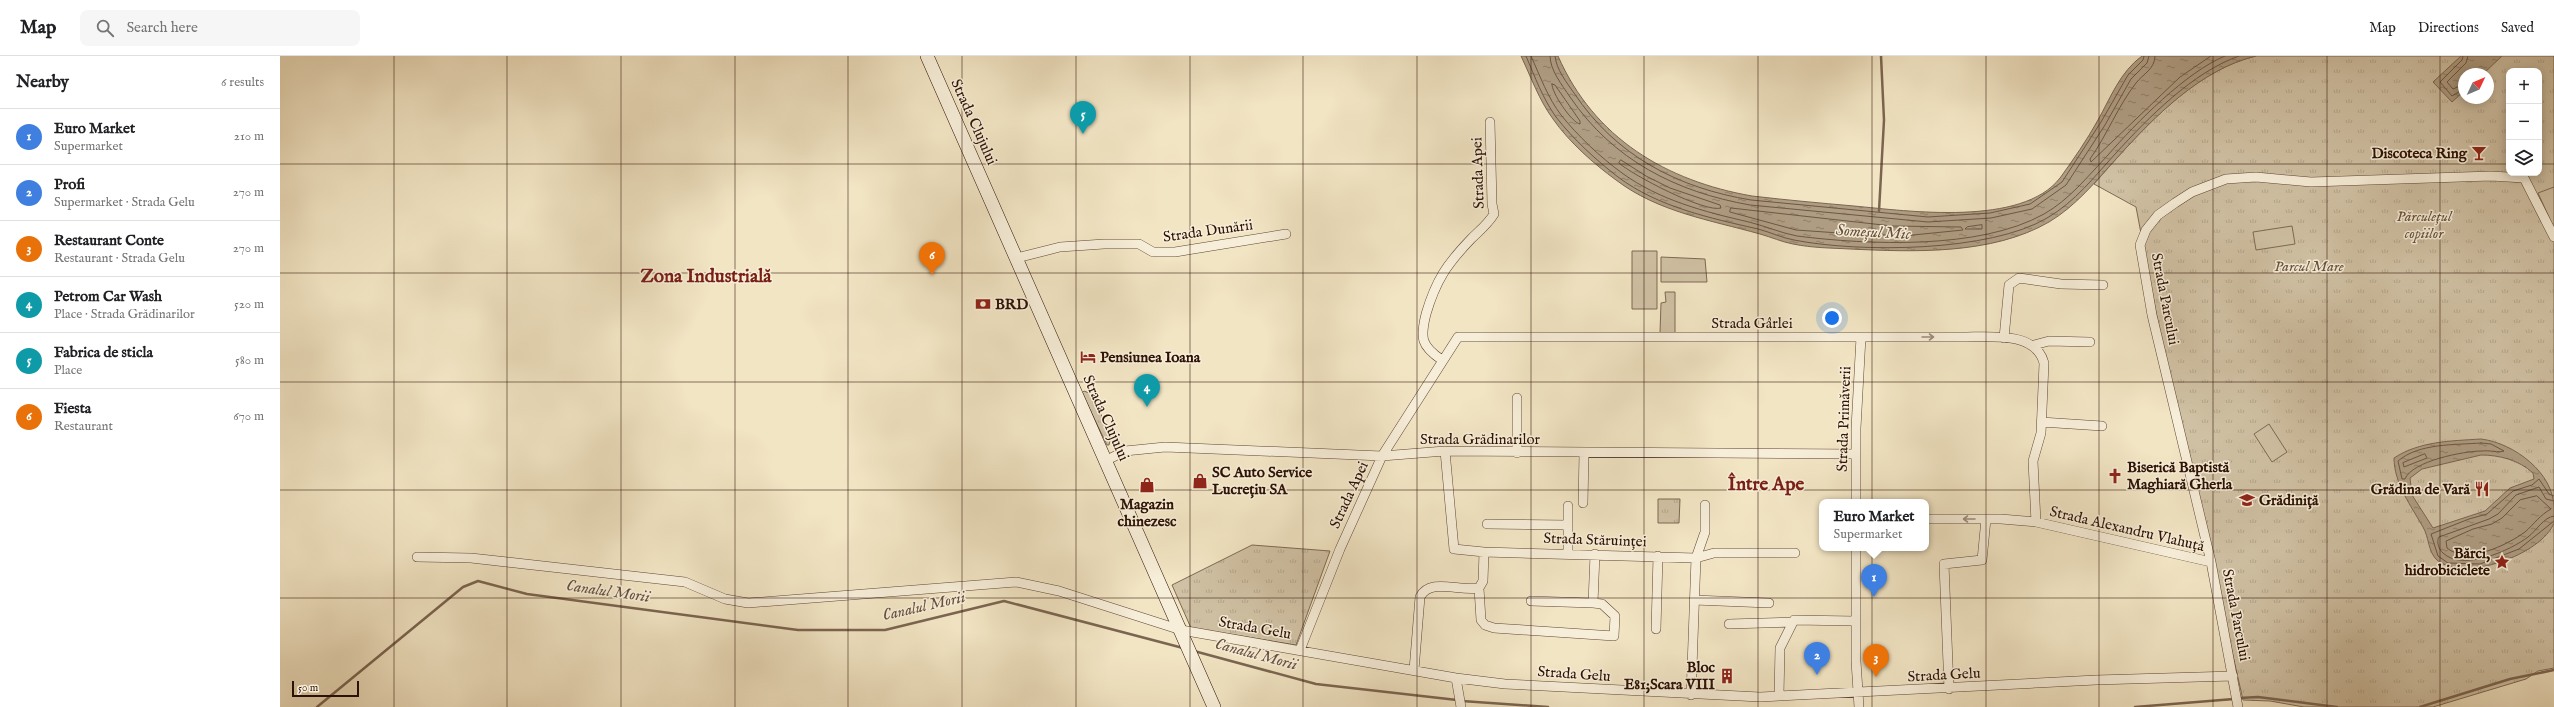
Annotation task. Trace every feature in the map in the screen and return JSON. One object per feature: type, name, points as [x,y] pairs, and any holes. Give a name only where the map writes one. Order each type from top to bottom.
[{"type":"main road","name":"Strada Clujului","points":[[927,56],[1107,460],[1214,707]]},
{"type":"street","name":"Strada Apei","points":[[1442,360],[1428,350],[1423,340],[1423,325],[1434,286],[1453,258],[1494,214],[1492,204],[1490,122]]},
{"type":"street","name":"Strada Parcului","points":[[2238,705],[2211,562],[2152,315],[2140,245],[2146,230],[2158,215],[2192,192],[2226,179],[2256,178],[2311,182],[2491,176],[2524,178],[2554,237]]},
{"type":"street","name":"Strada Dunării","points":[[1017,258],[1060,247],[1104,244],[1139,244],[1153,252],[1175,252],[1286,234]]},
{"type":"street","points":[[2004,338],[2009,285],[2014,280],[2019,278],[2060,284],[2103,285]]},
{"type":"street","name":"Strada Apei","points":[[1300,650],[1340,549],[1382,456],[1458,337]]},
{"type":"street","name":"Strada Gârlei","points":[[1458,337],[2004,338],[2023,340],[2034,345]]},
{"type":"street","name":"Strada Primăverii","points":[[1856,499],[1856,454],[1861,337]]},
{"type":"street","points":[[2034,345],[2049,341],[2090,342]]},
{"type":"street","name":"Strada Alexandru Vlahuță","points":[[2034,345],[2041,353],[2044,363],[2040,438],[2033,461],[2036,522]]},
{"type":"street","points":[[1516,398],[1517,453]]},
{"type":"street","points":[[2041,422],[2102,426]]},
{"type":"street","name":"Strada Grădinarilor","points":[[1107,460],[1125,451],[1165,447],[1382,456],[1444,451],[1517,453],[1856,454]]},
{"type":"street","name":"Strada Stăruinței","points":[[1444,451],[1452,543],[1454,549],[1484,552],[1568,553],[1696,558],[1714,553],[1795,553]]},
{"type":"street","points":[[1582,503],[1584,453]]},
{"type":"street","points":[[1691,695],[1696,558],[1705,532],[1705,505]]},
{"type":"street","points":[[1568,506],[1568,553]]},
{"type":"street","name":"Strada Alexandru Vlahuță","points":[[1929,519],[1986,519],[2036,522],[2211,562]]},
{"type":"street","points":[[1949,689],[1944,564],[1982,560],[1986,519]]},
{"type":"street","points":[[1487,524],[1568,525]]},
{"type":"street","points":[[1856,551],[1855,621],[1857,693],[1859,707]]},
{"type":"street","points":[[1484,552],[1483,581],[1479,588],[1481,620],[1485,625],[1494,628],[1614,636],[1616,616],[1602,604],[1531,601]]},
{"type":"street","points":[[1593,603],[1595,554]]},
{"type":"street","points":[[1656,629],[1658,556]]},
{"type":"street","name":"Strada Gelu","points":[[417,557],[471,558],[685,582],[725,599],[748,603],[1016,582],[1059,591],[1183,635],[1300,650],[1456,678],[1513,684],[1691,695],[1779,695],[1949,689],[2096,680],[2234,680]]},
{"type":"street","points":[[1414,670],[1420,597],[1423,590],[1431,586],[1472,590],[1479,588]]},
{"type":"street","points":[[1694,600],[1769,602]]},
{"type":"street","points":[[1729,624],[1793,622],[1794,620],[1855,621]]},
{"type":"street","points":[[1779,695],[1780,648],[1793,622]]},
{"type":"street","points":[[1456,678],[1461,707]]},
{"type":"green space","name":"Parcul Mare","points":[[2256,56],[2554,56],[2554,668],[2538,671],[2526,679],[2433,707],[2304,707],[2270,701],[2243,700],[2159,328],[2136,207],[2094,184],[2128,145],[2167,107],[2209,75],[2232,64]]},
{"type":"green space","points":[[2554,187],[2554,228],[2538,193]]},
{"type":"green space","points":[[2292,226],[2295,244],[2256,250],[2253,232]]},
{"type":"green space","points":[[1632,251],[1657,251],[1657,309],[1632,309]]},
{"type":"green space","points":[[1661,257],[1705,259],[1707,282],[1661,282]]},
{"type":"green space","points":[[1665,292],[1675,292],[1675,334],[1660,333],[1661,303],[1666,302]]},
{"type":"green space","points":[[1084,391],[1092,394],[1111,437],[1109,445],[1107,445],[1082,393]]},
{"type":"green space","points":[[2269,424],[2287,452],[2272,462],[2254,434]]},
{"type":"green space","points":[[1658,499],[1680,499],[1679,523],[1658,523]]},
{"type":"green space","points":[[1252,545],[1330,551],[1296,645],[1191,628],[1172,585]]},
{"type":"water","name":"Someșul Mic","points":[[1521,56],[1558,56],[1573,85],[1591,110],[1613,132],[1636,151],[1662,167],[1690,179],[1720,189],[1752,196],[1904,211],[1963,212],[1992,210],[2019,204],[2042,193],[2060,178],[2089,135],[2122,77],[2134,62],[2142,56],[2256,56],[2236,62],[2216,72],[2198,83],[2162,111],[2077,201],[2049,222],[2027,233],[2003,241],[1978,246],[1952,249],[1900,251],[1822,248],[1793,244],[1685,214],[1649,200],[1632,191],[1608,174],[1566,136],[1559,128],[1544,104]]},
{"type":"water","points":[[2461,56],[2502,56],[2489,68],[2458,68],[2458,96],[2452,102],[2433,82]]},
{"type":"water","points":[[2481,439],[2494,442],[2519,453],[2540,472],[2552,495],[2554,523],[2547,534],[2534,545],[2501,562],[2483,567],[2465,568],[2449,566],[2434,557],[2425,531],[2400,485],[2394,458],[2404,452],[2425,445],[2447,441]],"holes":[[[2481,455],[2502,457],[2522,465],[2533,473],[2534,479],[2510,488],[2485,511],[2433,528],[2412,495],[2410,478],[2422,469]]]},
{"type":"waterway","points":[[1879,211],[1884,120],[1881,56]]},
{"type":"waterway","name":"Canalul Morii","points":[[317,707],[463,587],[478,581],[527,594],[798,630],[885,630],[1004,601],[1183,648]]},
{"type":"waterway","name":"Canalul Morii","points":[[1194,651],[1316,684],[1457,700]]},
{"type":"waterway","name":"Canalul Morii","points":[[2420,707],[2510,679],[2554,670]]},
{"type":"waterway","name":"Canalul Morii","points":[[2239,698],[2258,697],[2337,707]]},
{"type":"waterway","name":"Canalul Morii","points":[[2135,707],[2234,699]]},
{"type":"waterway","name":"Canalul Morii","points":[[1462,701],[1548,707]]},
{"type":"place","name":"Fabrica de sticla","points":[[1083,134]]},
{"type":"place","name":"Discoteca Ring","points":[[2479,153]]},
{"type":"place","name":"Fiesta","points":[[932,275]]},
{"type":"place","name":"BRD","points":[[983,304]]},
{"type":"place","name":"Pensiunea Ioana","points":[[1088,357]]},
{"type":"place","name":"Petrom Car Wash","points":[[1147,407]]},
{"type":"place","name":"Biserică Baptistă Maghiară Gherla","points":[[2115,476]]},
{"type":"place","name":"SC Auto Service Lucrețiu SA","points":[[1200,481]]},
{"type":"place","name":"Magazin chinezesc","points":[[1147,485]]},
{"type":"place","name":"Grădina de Vară","points":[[2482,489]]},
{"type":"place","name":"Grădiniță","points":[[2247,500]]},
{"type":"place","name":"Bărci, hidrobiciclete","points":[[2502,562]]},
{"type":"place","name":"Euro Market","points":[[1874,597]]},
{"type":"place","name":"Profi","points":[[1817,675]]},
{"type":"place","name":"Bloc E81;Scara VIII","points":[[1727,676]]},
{"type":"place","name":"Restaurant Conte","points":[[1876,677]]},
{"type":"district","name":"Zona Industrială","points":[[706,277]]},
{"type":"district","name":"Între Ape","points":[[1766,485]]},
{"type":"park label","name":"Părculețul copiilor","points":[[2424,224]]}]
